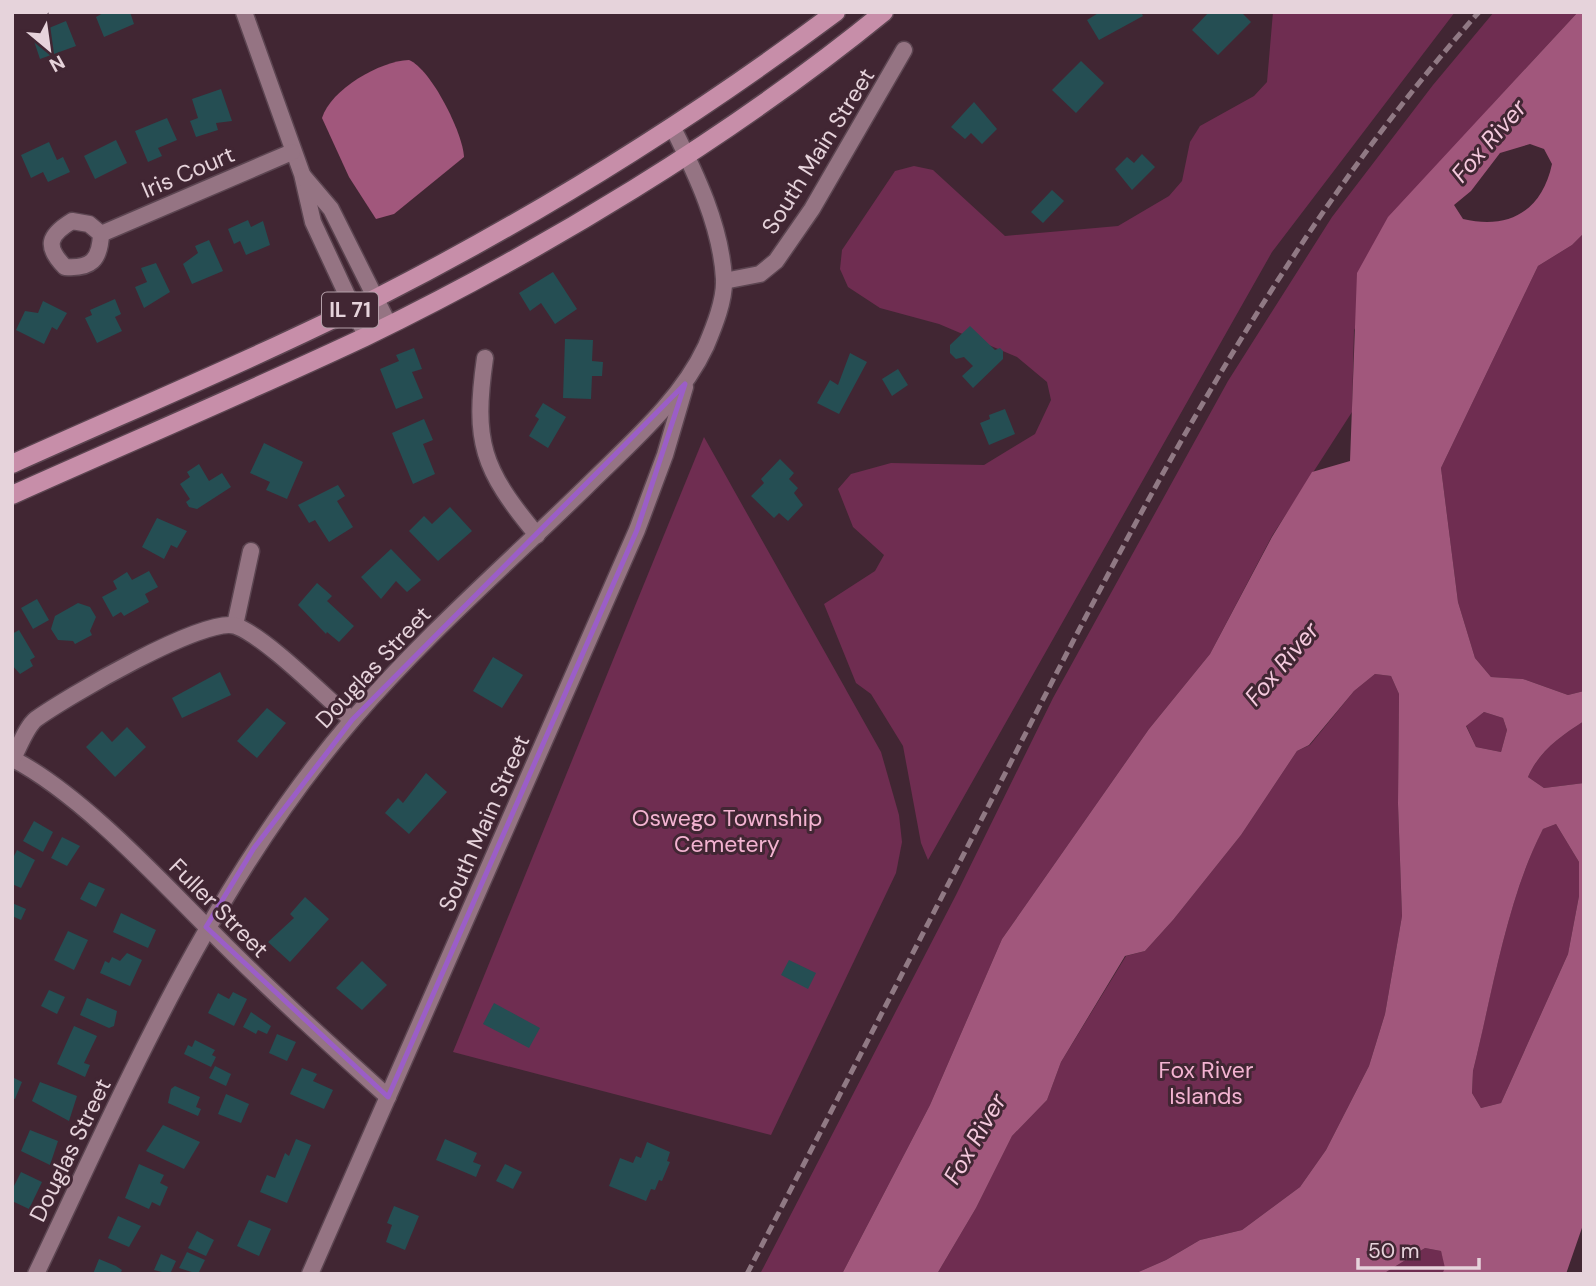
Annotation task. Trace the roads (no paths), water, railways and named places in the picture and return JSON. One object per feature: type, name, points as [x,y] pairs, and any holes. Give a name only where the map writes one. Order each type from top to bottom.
[{"type":"main road","name":"IL 71","points":[[12,464],[376,298],[576,187],[673,128],[836,12]]},
{"type":"main road","name":"IL 71","points":[[12,495],[366,336],[571,225],[778,93],[884,12]]},
{"type":"street","points":[[246,13],[292,152],[302,174],[313,222],[366,336]]},
{"type":"street","name":"South Main Street","points":[[724,281],[760,274],[776,261],[812,209],[904,50]]},
{"type":"street","name":"Douglas Street","points":[[36,1274],[173,989],[206,927],[254,848],[352,720],[407,659],[537,535],[685,384],[706,344],[724,281],[719,245],[707,206],[673,128]]},
{"type":"street","name":"Iris Court","points":[[101,234],[292,152]]},
{"type":"street","points":[[302,174],[331,209],[389,324]]},
{"type":"street","points":[[485,358],[478,408],[483,451],[502,492],[537,535]]},
{"type":"street","name":"South Main Street","points":[[310,1274],[637,530],[665,455],[685,384]]},
{"type":"street","points":[[235,625],[251,551]]},
{"type":"street","points":[[13,760],[34,721],[174,639],[203,628],[235,625],[264,644],[352,720]]},
{"type":"street","name":"Fuller Street","points":[[13,760],[43,774],[286,1006],[388,1097]]},
{"type":"water","name":"Fox River","points":[[1578,12],[1584,12],[1584,233],[1572,245],[1538,266],[1441,468],[1458,602],[1475,658],[1491,677],[1523,679],[1568,695],[1584,691],[1584,721],[1544,752],[1528,777],[1544,788],[1584,783],[1584,1222],[1566,1274],[1442,1274],[1445,1268],[1441,1251],[1425,1248],[1383,1274],[1134,1274],[1166,1260],[1200,1240],[1242,1230],[1300,1187],[1326,1150],[1369,1066],[1385,1014],[1402,916],[1398,804],[1399,694],[1391,676],[1375,674],[1354,691],[1309,745],[1297,751],[1241,835],[1173,920],[1145,951],[1125,956],[1061,1062],[1047,1100],[1012,1136],[976,1208],[937,1274],[842,1274],[930,1105],[1002,939],[1149,729],[1210,654],[1272,537],[1312,472],[1350,461],[1357,273],[1388,217]],"holes":[[[1530,144],[1544,149],[1552,164],[1547,180],[1532,205],[1509,219],[1495,222],[1463,219],[1454,205],[1471,191],[1500,153]],[[1484,712],[1503,718],[1507,730],[1501,752],[1476,747],[1466,726]],[[1556,824],[1579,862],[1579,896],[1568,954],[1501,1103],[1481,1108],[1472,1093],[1473,1071],[1510,916],[1530,856],[1543,829]]]},
{"type":"water","points":[[409,60],[418,66],[436,88],[452,118],[464,157],[394,214],[376,219],[349,177],[322,118],[335,97],[358,78],[384,65]]},
{"type":"railway","points":[[747,1274],[1063,660],[1222,370],[1280,276],[1342,185],[1408,97],[1479,12]]},
{"type":"park label","name":"Oswego Township Cemetery","points":[[727,831]]},
{"type":"park label","name":"Fox River Islands","points":[[1206,1083]]}]
